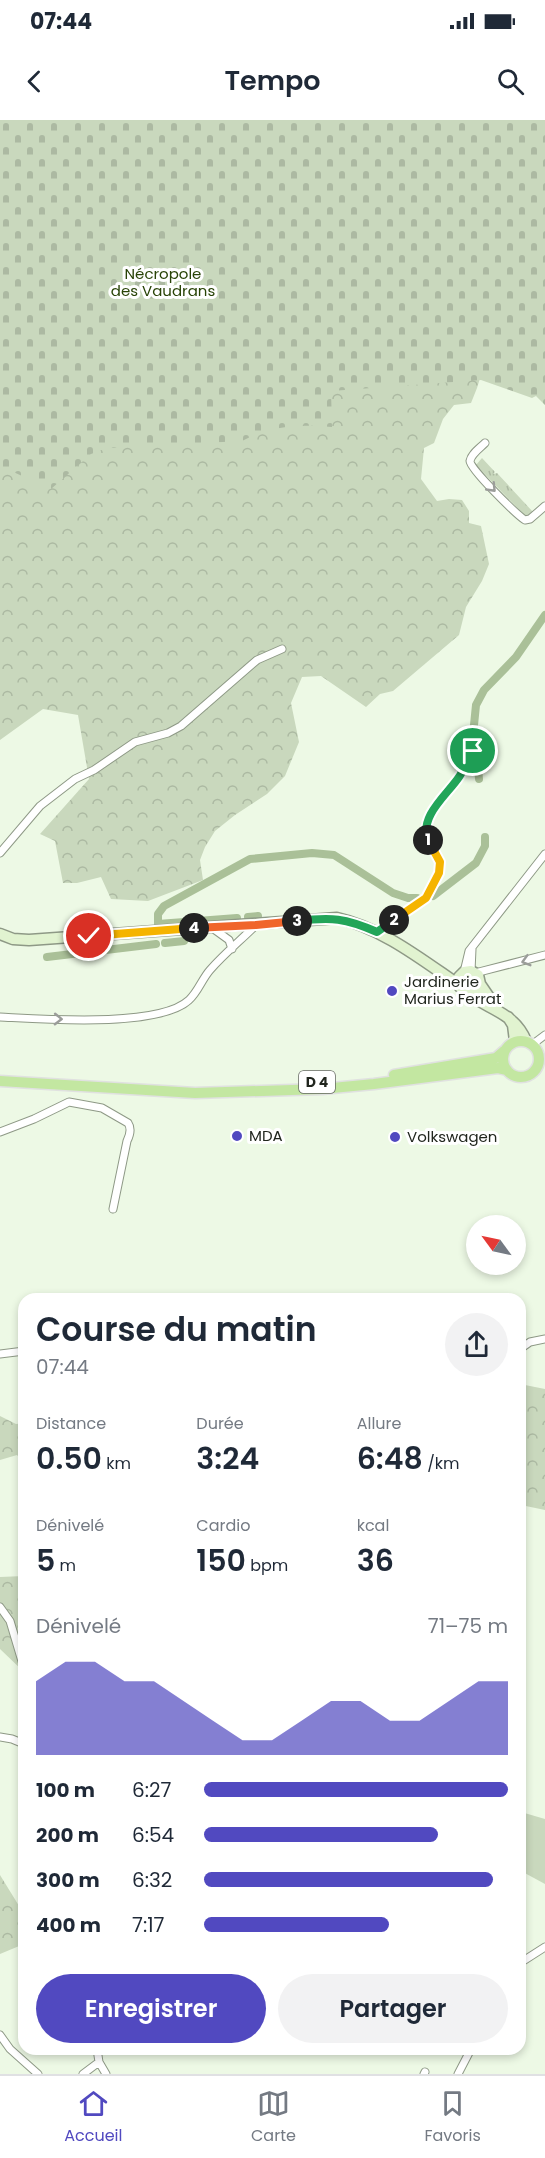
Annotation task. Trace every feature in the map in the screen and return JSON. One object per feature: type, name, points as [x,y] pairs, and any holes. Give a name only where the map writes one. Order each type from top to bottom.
[{"type":"main road","points":[[515,1041],[535,1046],[542,1063],[534,1072],[525,1077],[515,1076],[507,1070],[503,1058],[504,1051],[515,1041]]},
{"type":"main road","name":"D 4","points":[[126,1089],[248,1086],[374,1078],[496,1058],[504,1051]]},
{"type":"main road","name":"D 4","points":[[0,1081],[195,1093],[322,1089],[498,1068],[507,1070]]},
{"type":"street","points":[[485,443],[470,462],[485,481],[525,520],[530,519],[545,506]]},
{"type":"street","points":[[0,854],[40,806],[75,779],[94,770],[135,742],[168,733],[181,726],[257,660],[282,649]]},
{"type":"street","points":[[377,932],[422,902],[431,889],[439,873],[440,862],[427,838],[426,824],[434,808],[486,738]]},
{"type":"street","points":[[497,1010],[480,984],[475,991],[466,978],[474,944],[545,854]]},
{"type":"street","points":[[0,934],[13,939],[29,940],[337,918],[354,922],[377,932],[435,969],[466,978],[497,1010],[518,1024],[535,1046],[545,1035]]},
{"type":"street","points":[[0,1017],[62,1020],[120,1018],[152,1015],[178,1008],[191,999],[200,981],[256,925]]},
{"type":"street","points":[[210,927],[229,940],[232,949]]},
{"type":"street","points":[[466,978],[545,955]]},
{"type":"street","points":[[508,1017],[513,1025],[515,1041]]},
{"type":"street","points":[[0,1132],[69,1102],[102,1108],[128,1123],[130,1135],[113,1209]]},
{"type":"street","points":[[526,1345],[545,1339]]},
{"type":"street","points":[[0,1354],[18,1352]]},
{"type":"street","points":[[0,1607],[10,1621],[18,1648]]},
{"type":"street","points":[[0,1737],[18,1742]]},
{"type":"street","points":[[526,1959],[545,1947]]},
{"type":"street","points":[[0,2035],[10,2049],[38,2074]]},
{"type":"street","points":[[98,2055],[106,2074]]},
{"type":"street","points":[[458,2074],[468,2055]]},
{"type":"street","points":[[83,2074],[99,2062]]},
{"type":"green space","name":"Nécropole des Vaudrans","points":[[0,120],[545,120],[545,405],[536,396],[532,398],[481,380],[331,391],[332,427],[286,427],[264,432],[242,441],[107,448],[91,454],[51,489],[0,466]]},
{"type":"green space","points":[[0,339],[488,352],[471,403],[454,405],[443,419],[434,443],[424,448],[421,479],[437,501],[462,500],[469,511],[469,523],[481,526],[489,564],[482,581],[466,607],[459,635],[393,691],[380,694],[366,707],[321,676],[302,677],[291,703],[299,742],[285,776],[267,794],[215,831],[200,860],[203,880],[148,901],[111,899],[101,877],[77,883],[63,883],[55,841],[40,834],[89,779],[78,715],[43,709],[0,740]]},
{"type":"green space","points":[[482,458],[495,472],[493,474],[497,473],[533,512],[528,516],[524,515],[476,465]]},
{"type":"green space","points":[[526,1385],[545,1389],[545,1510],[526,1506]]},
{"type":"green space","points":[[0,1416],[18,1424],[18,1456],[0,1460]]},
{"type":"green space","points":[[18,1576],[18,1666],[0,1649],[0,1577]]},
{"type":"green space","points":[[526,1813],[545,1819],[545,1884],[526,1874]]},
{"type":"green space","points":[[0,1875],[18,1904],[18,1946],[0,1954]]},
{"type":"waterway","points":[[479,779],[474,725],[476,705],[484,690],[516,657],[545,615]]},
{"type":"waterway","points":[[433,896],[476,863],[485,846],[485,837]]},
{"type":"waterway","points":[[237,918],[158,924],[158,914],[164,906],[250,859],[312,853],[334,855],[393,893],[408,898],[417,898]]},
{"type":"waterway","points":[[248,917],[258,916]]},
{"type":"waterway","points":[[165,943],[184,941]]},
{"type":"waterway","points":[[47,957],[156,944]]},
{"type":"place","name":"Jardinerie Marius Ferrat","points":[[392,991]]},
{"type":"place","name":"MDA","points":[[237,1136]]},
{"type":"place","name":"Volkswagen","points":[[395,1137]]},
{"type":"route","points":[[89,936],[324,918],[354,922],[377,932],[422,902],[431,889],[439,873],[440,862],[427,838],[426,824],[434,808],[459,777],[473,751]]}]
